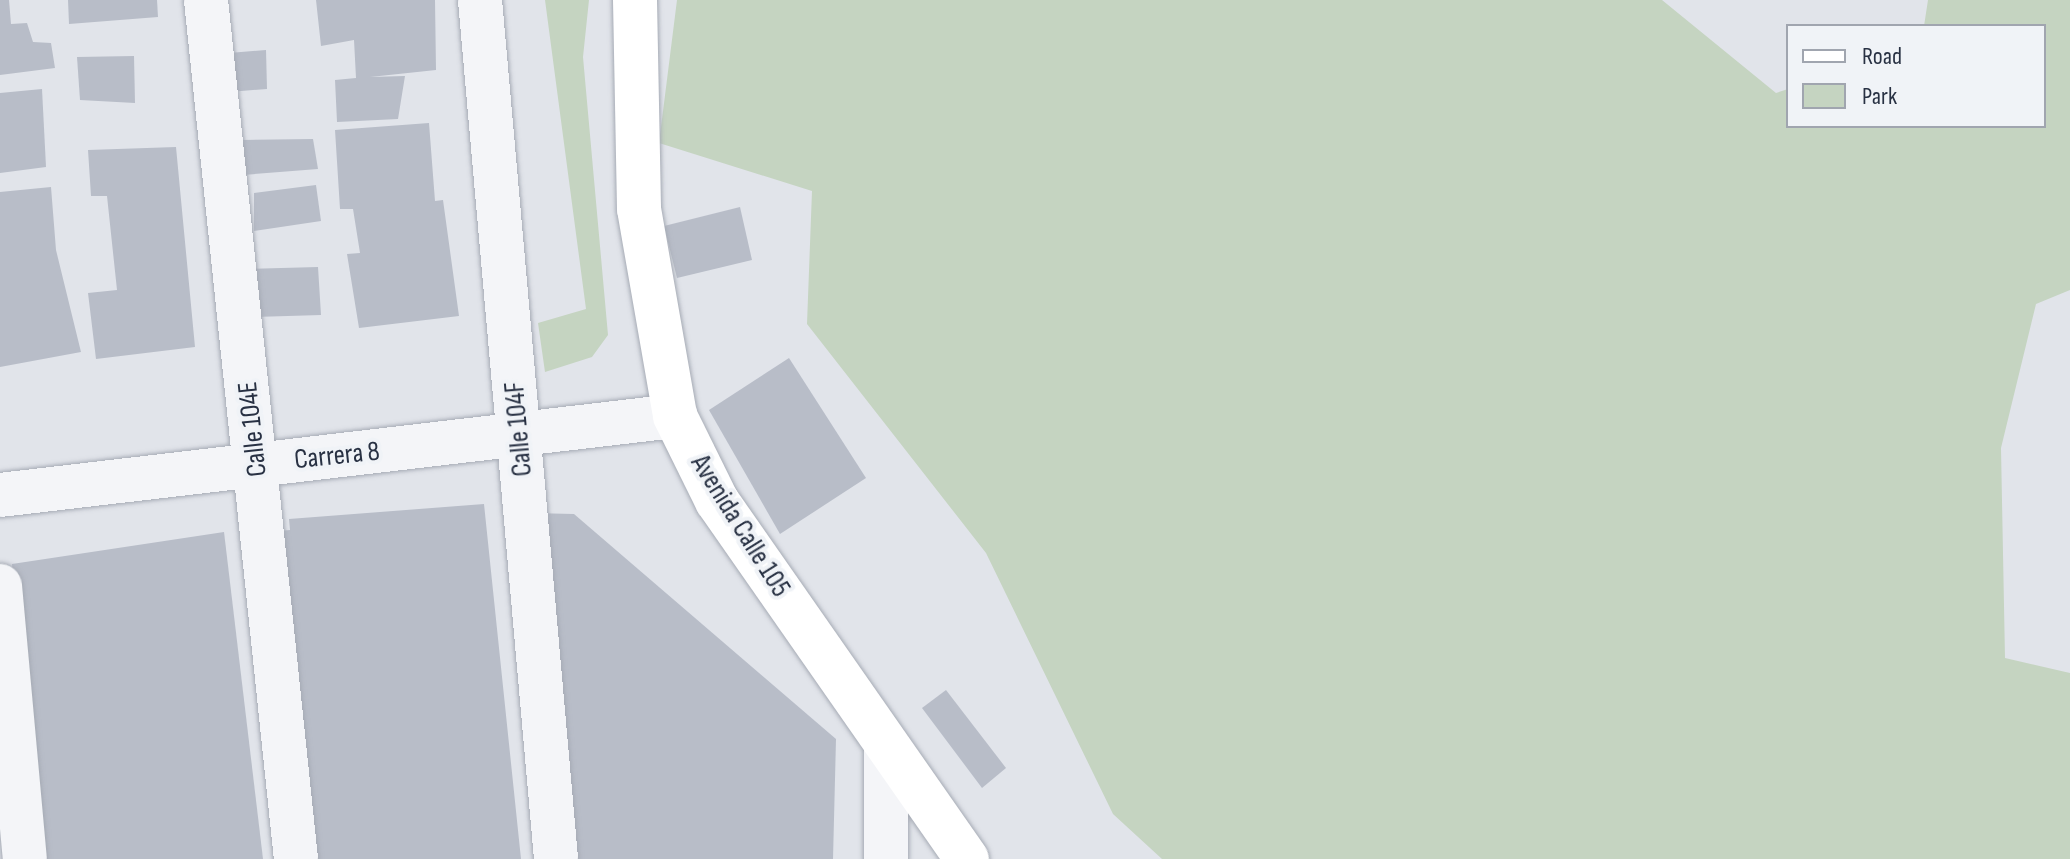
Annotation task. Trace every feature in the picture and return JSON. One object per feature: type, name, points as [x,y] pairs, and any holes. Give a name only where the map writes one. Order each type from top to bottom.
[{"type":"main road","name":"Avenida Calle 105","points":[[635,0],[639,209],[675,416],[717,501],[967,859]]},
{"type":"street","name":"Calle 104E","points":[[206,0],[296,859]]},
{"type":"street","name":"Calle 104F","points":[[480,0],[556,859]]},
{"type":"street","name":"Carrera 8","points":[[0,495],[520,437],[675,416]]},
{"type":"street","points":[[0,586],[25,859]]},
{"type":"street","points":[[886,745],[886,859]]},
{"type":"green space","points":[[545,0],[589,0],[583,57],[608,335],[592,357],[545,372],[538,323],[586,309]]},
{"type":"green space","points":[[677,0],[1662,0],[1776,93],[1786,90],[1786,128],[2046,128],[2046,24],[1924,24],[1928,0],[2070,0],[2070,290],[2036,304],[2001,448],[2005,658],[2070,673],[2070,859],[1162,859],[1113,814],[986,553],[807,324],[812,191],[659,143]]},
{"type":"building","points":[[0,0],[9,0],[11,24],[27,23],[33,42],[51,43],[55,68],[0,75]]},
{"type":"building","points":[[68,0],[157,0],[158,17],[69,24]]},
{"type":"building","points":[[316,0],[435,0],[436,70],[370,77],[405,76],[398,119],[337,122],[335,80],[356,78],[354,40],[321,46]]},
{"type":"building","points":[[266,50],[267,89],[229,92],[229,53]]},
{"type":"building","points":[[134,56],[135,103],[80,100],[77,57]]},
{"type":"building","points":[[42,89],[46,167],[0,173],[0,93]]},
{"type":"building","points":[[429,123],[435,201],[443,200],[459,316],[359,328],[347,254],[360,253],[353,209],[340,209],[335,130]]},
{"type":"building","points":[[313,139],[318,169],[243,175],[243,140]]},
{"type":"building","points":[[176,147],[195,347],[96,359],[88,293],[117,290],[107,196],[91,196],[88,150]]},
{"type":"building","points":[[316,185],[321,221],[254,231],[254,193]]},
{"type":"building","points":[[51,187],[56,250],[81,352],[0,367],[0,192]]},
{"type":"building","points":[[740,207],[752,260],[677,278],[664,226]]},
{"type":"building","points":[[318,267],[321,315],[250,317],[248,269]]},
{"type":"building","points":[[789,358],[866,478],[780,534],[709,410]]},
{"type":"building","points":[[484,504],[521,859],[308,859],[266,532],[290,530],[289,519]]},
{"type":"building","points":[[531,513],[574,514],[836,739],[833,859],[569,859]]},
{"type":"building","points":[[224,532],[263,859],[39,859],[12,564]]},
{"type":"building","points":[[946,690],[1006,768],[982,788],[922,708]]}]
